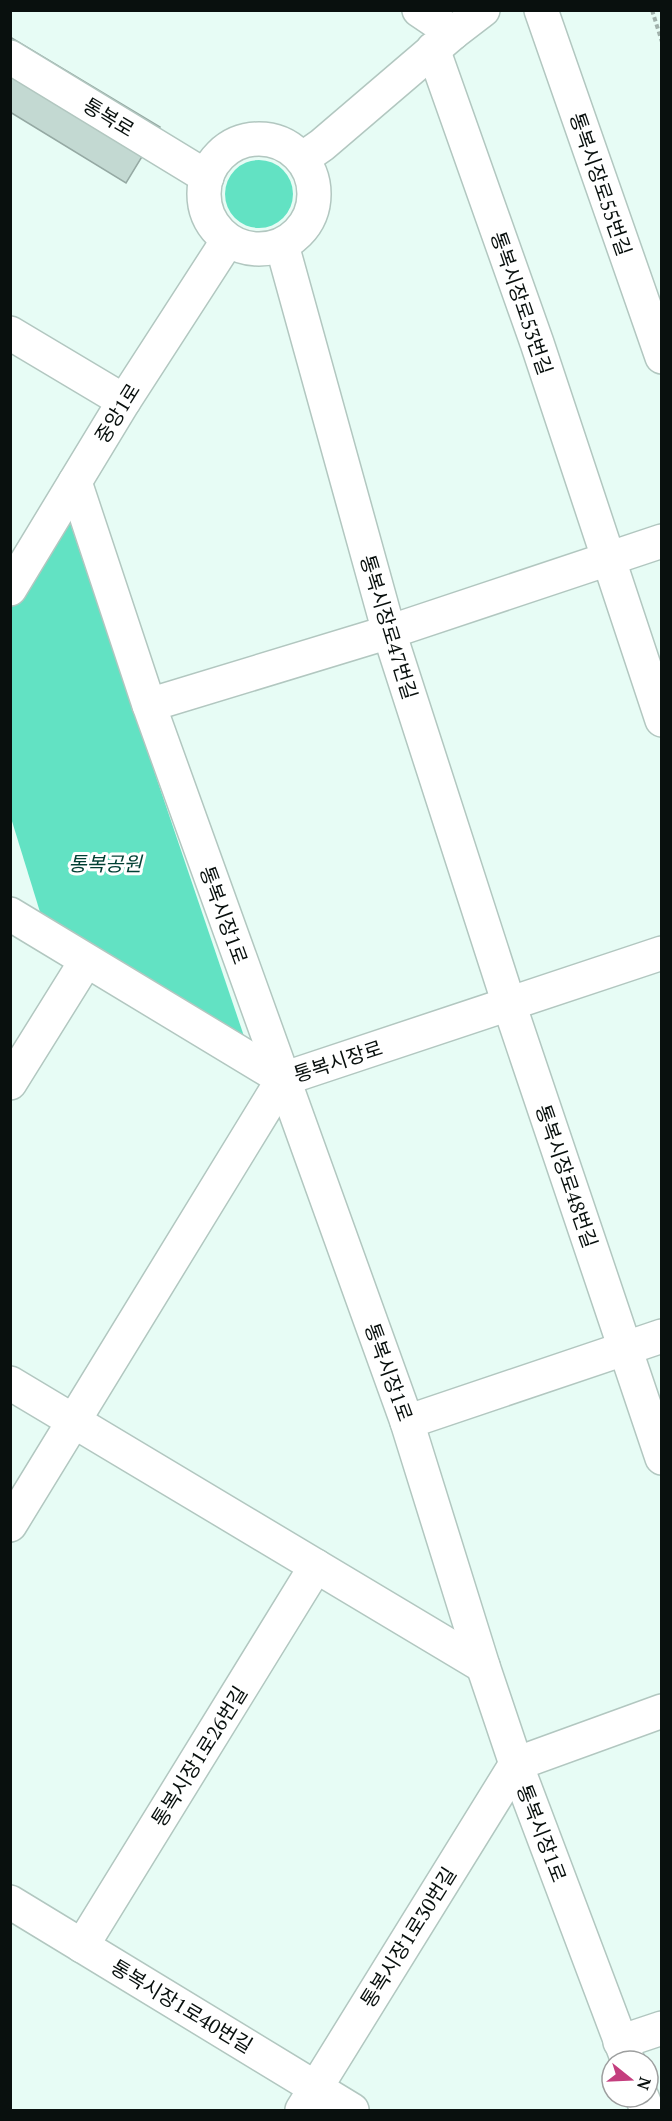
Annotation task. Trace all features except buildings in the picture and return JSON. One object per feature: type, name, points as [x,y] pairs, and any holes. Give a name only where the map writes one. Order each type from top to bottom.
[{"type":"street","points":[[419,10],[443,41]]},
{"type":"street","points":[[312,152],[290,148],[275,141],[258,139],[242,141],[227,149],[215,161],[207,177],[204,195],[207,212],[215,228],[228,240],[245,248],[264,250],[282,245],[297,235],[307,222],[313,207],[315,190],[311,174],[312,152],[483,10]]},
{"type":"street","name":"통복시장로55번길","points":[[541,10],[662,357]]},
{"type":"street","name":"통복시장로53번길","points":[[443,41],[537,343],[662,720]]},
{"type":"street","name":"통복로","points":[[10,57],[207,177]]},
{"type":"street","name":"중앙1로","points":[[10,589],[124,401],[228,240]]},
{"type":"street","name":"통복시장로47번길","points":[[282,245],[389,632],[509,1004]]},
{"type":"street","points":[[10,333],[124,401]]},
{"type":"street","name":"통복시장1로","points":[[75,482],[149,705],[407,1422],[516,1764],[623,2049]]},
{"type":"street","points":[[149,705],[389,632],[662,541]]},
{"type":"street","name":"통복시장로","points":[[10,914],[283,1079],[662,953]]},
{"type":"street","points":[[10,1083],[86,961]]},
{"type":"street","name":"통복시장로48번길","points":[[509,1004],[662,1458]]},
{"type":"street","points":[[10,1525],[283,1079]]},
{"type":"street","points":[[407,1422],[662,1336]]},
{"type":"street","points":[[10,1383],[483,1666]]},
{"type":"street","name":"통복시장1로26번길","points":[[82,1946],[316,1566]]},
{"type":"street","points":[[516,1764],[662,1711]]},
{"type":"street","name":"통복시장1로30번길","points":[[309,2099],[516,1764]]},
{"type":"street","name":"통복시장1로40번길","points":[[10,1902],[82,1946],[309,2099],[352,2110]]},
{"type":"street","name":"통복시장1로","points":[[629,2049],[662,2028]]},
{"type":"path","points":[[652,10],[662,42]]},
{"type":"green space","points":[[252,160],[266,160],[278,165],[288,175],[293,194],[288,213],[278,223],[266,228],[252,228],[240,223],[230,213],[225,201],[225,187],[230,175],[240,165]]},
{"type":"green space","name":"통복공원","points":[[65,508],[248,1048],[40,912],[11,818],[11,605]]}]
